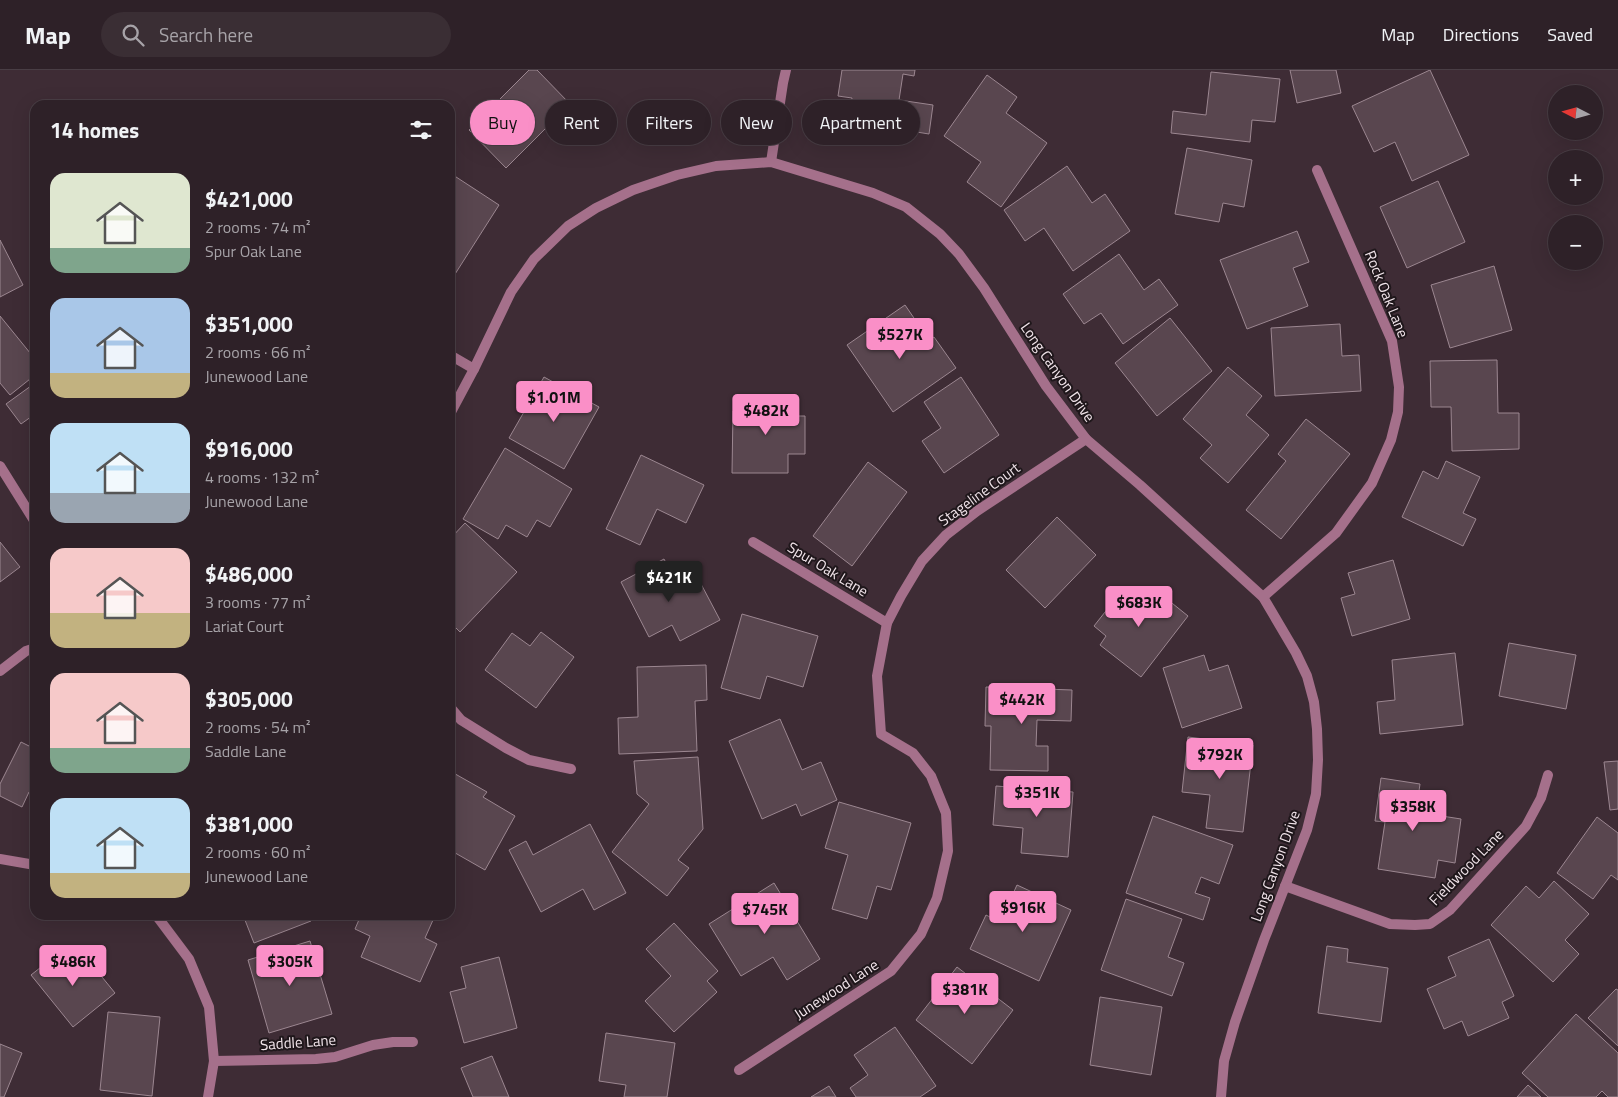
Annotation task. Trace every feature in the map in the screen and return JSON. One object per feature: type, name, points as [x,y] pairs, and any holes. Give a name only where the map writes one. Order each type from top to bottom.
[{"type":"street","points":[[771,162],[786,70]]},
{"type":"street","name":"Long Canyon Drive","points":[[455,405],[511,292],[534,259],[568,226],[596,208],[632,190],[678,175],[716,166],[771,162],[873,193],[906,207],[940,234],[959,254],[984,288],[1046,386],[1086,439],[1140,485],[1263,597],[1296,653],[1307,676],[1314,702],[1317,729],[1316,794],[1307,830],[1250,976],[1233,1030],[1224,1061],[1221,1097]]},
{"type":"street","name":"Rock Oak Lane","points":[[1263,597],[1336,533],[1372,483],[1391,440],[1398,412],[1399,387],[1392,341],[1317,170]]},
{"type":"street","points":[[455,358],[474,369]]},
{"type":"street","name":"Stageline Court","points":[[881,734],[877,676],[887,623],[900,596],[922,561],[946,535],[977,511],[1086,439]]},
{"type":"street","points":[[0,466],[30,514]]},
{"type":"street","name":"Spur Oak Lane","points":[[753,542],[887,623]]},
{"type":"street","points":[[0,671],[30,650]]},
{"type":"street","points":[[455,714],[460,720],[529,760],[571,769]]},
{"type":"street","name":"Junewood Lane","points":[[739,1070],[891,971],[921,934],[937,898],[948,851],[946,813],[931,776],[913,753],[881,734]]},
{"type":"street","name":"Fieldwood Lane","points":[[1286,886],[1390,924],[1430,924],[1450,910],[1526,826],[1541,798],[1548,774]]},
{"type":"street","points":[[0,859],[30,864]]},
{"type":"street","points":[[160,920],[189,959],[209,1007],[214,1061],[208,1097]]},
{"type":"street","name":"Saddle Lane","points":[[214,1061],[316,1059],[335,1057],[373,1045],[392,1042],[413,1042]]},
{"type":"building","points":[[529,70],[537,70],[566,100],[545,100],[545,129],[535,139],[535,100],[499,100]]},
{"type":"building","points":[[842,70],[915,70],[914,76],[903,74],[899,100],[852,100],[852,98],[838,96]]},
{"type":"building","points":[[1290,70],[1336,70],[1341,93],[1297,103]]},
{"type":"building","points":[[1430,70],[1469,155],[1412,181],[1395,142],[1374,152],[1352,106]]},
{"type":"building","points":[[1211,72],[1280,79],[1275,122],[1252,120],[1250,142],[1171,133],[1173,111],[1206,115]]},
{"type":"building","points":[[987,75],[1017,97],[1006,113],[1047,143],[1001,207],[967,182],[981,162],[944,136]]},
{"type":"building","points":[[920,103],[933,105],[929,134],[920,133]]},
{"type":"building","points":[[484,145],[529,145],[506,168]]},
{"type":"building","points":[[1187,148],[1252,160],[1244,207],[1223,203],[1219,222],[1175,214]]},
{"type":"building","points":[[1067,166],[1092,203],[1105,194],[1130,231],[1073,271],[1044,228],[1025,241],[1004,210]]},
{"type":"building","points":[[455,176],[499,205],[455,274]]},
{"type":"building","points":[[1438,181],[1465,242],[1407,268],[1380,207]]},
{"type":"building","points":[[1297,231],[1309,262],[1293,268],[1308,306],[1247,329],[1220,260]]},
{"type":"building","points":[[0,240],[23,285],[0,297]]},
{"type":"building","points":[[1119,254],[1144,290],[1159,279],[1178,305],[1123,344],[1101,313],[1084,324],[1063,294]]},
{"type":"building","points":[[1494,266],[1512,330],[1450,348],[1431,285]]},
{"type":"building","points":[[905,305],[916,321],[905,328],[918,348],[934,337],[956,368],[893,412],[847,345]]},
{"type":"building","points":[[0,316],[30,353],[30,379],[10,395],[0,383]]},
{"type":"building","points":[[1170,318],[1212,371],[1157,416],[1115,363]]},
{"type":"building","points":[[1340,324],[1342,356],[1359,355],[1361,391],[1275,396],[1271,328]]},
{"type":"building","points":[[1497,360],[1498,413],[1519,413],[1519,449],[1452,451],[1451,407],[1431,407],[1430,361]]},
{"type":"building","points":[[1228,367],[1262,396],[1246,415],[1269,435],[1228,483],[1200,458],[1212,445],[1183,419]]},
{"type":"building","points":[[544,377],[599,407],[564,469],[509,438]]},
{"type":"building","points":[[961,377],[999,435],[944,473],[922,441],[941,428],[924,402]]},
{"type":"building","points":[[30,387],[30,418],[21,424],[6,404]]},
{"type":"building","points":[[744,396],[786,396],[786,416],[805,416],[805,454],[788,454],[788,473],[732,473],[733,411],[744,411]]},
{"type":"building","points":[[1306,419],[1350,454],[1281,539],[1246,510],[1286,461],[1278,454]]},
{"type":"building","points":[[505,448],[572,489],[550,527],[537,520],[527,537],[506,525],[498,539],[463,519]]},
{"type":"building","points":[[641,455],[704,485],[686,523],[657,509],[640,545],[606,529]]},
{"type":"building","points":[[1446,461],[1480,477],[1463,513],[1476,519],[1463,546],[1402,517],[1423,471],[1438,479]]},
{"type":"building","points":[[868,462],[907,492],[852,566],[813,536]]},
{"type":"building","points":[[1057,517],[1096,555],[1045,608],[1006,570]]},
{"type":"building","points":[[465,523],[517,572],[460,632],[455,627],[455,534]]},
{"type":"building","points":[[0,542],[20,567],[0,582]]},
{"type":"building","points":[[664,559],[681,592],[700,582],[720,620],[680,641],[672,625],[649,637],[621,582]]},
{"type":"building","points":[[1393,560],[1410,619],[1352,636],[1341,598],[1355,594],[1348,573]]},
{"type":"building","points":[[1152,587],[1188,616],[1141,677],[1100,645],[1106,636],[1094,626],[1124,588],[1141,602]]},
{"type":"building","points":[[742,614],[818,636],[803,687],[767,676],[760,699],[721,688]]},
{"type":"building","points":[[541,632],[574,657],[536,708],[485,670],[512,633],[530,646]]},
{"type":"building","points":[[1509,643],[1576,655],[1566,709],[1499,696]]},
{"type":"building","points":[[1455,653],[1463,725],[1380,734],[1377,702],[1395,700],[1392,660]]},
{"type":"building","points":[[1204,655],[1209,671],[1228,665],[1242,708],[1182,728],[1163,668]]},
{"type":"building","points":[[706,665],[707,700],[695,701],[697,751],[619,754],[618,718],[638,717],[637,667]]},
{"type":"building","points":[[986,687],[1072,690],[1071,721],[1037,720],[1036,746],[1048,746],[1048,771],[990,770],[991,726],[985,726]]},
{"type":"building","points":[[780,719],[802,770],[821,762],[837,800],[801,816],[796,804],[762,819],[729,741]]},
{"type":"building","points":[[1188,737],[1253,745],[1243,832],[1206,828],[1210,795],[1182,792]]},
{"type":"building","points":[[21,742],[30,746],[30,792],[22,807],[0,796],[0,784]]},
{"type":"building","points":[[698,757],[703,829],[678,860],[689,868],[667,896],[612,852],[649,804],[637,794],[634,761]]},
{"type":"building","points":[[1618,761],[1618,809],[1610,810],[1604,762]]},
{"type":"building","points":[[455,774],[487,792],[483,797],[515,816],[485,870],[455,853]]},
{"type":"building","points":[[1381,778],[1420,784],[1416,812],[1461,819],[1455,863],[1438,860],[1435,878],[1378,869],[1385,822],[1375,821]]},
{"type":"building","points":[[996,786],[1073,792],[1068,857],[1021,853],[1023,828],[993,825]]},
{"type":"building","points":[[839,802],[911,823],[891,890],[877,886],[867,919],[832,909],[848,855],[825,848]]},
{"type":"building","points":[[1153,816],[1233,845],[1219,884],[1201,877],[1195,893],[1210,898],[1203,920],[1126,893]]},
{"type":"building","points":[[1597,817],[1618,833],[1618,880],[1611,875],[1593,899],[1557,873]]},
{"type":"building","points":[[590,824],[626,893],[594,910],[583,889],[541,912],[509,850],[526,841],[533,855]]},
{"type":"building","points":[[1554,881],[1589,914],[1565,940],[1579,954],[1553,982],[1491,925],[1526,886],[1539,898]]},
{"type":"building","points":[[774,883],[820,959],[787,980],[773,957],[741,976],[709,924]]},
{"type":"building","points":[[1017,885],[1071,910],[1039,981],[970,949],[986,915],[1000,922]]},
{"type":"building","points":[[1126,899],[1182,919],[1168,957],[1184,963],[1172,996],[1101,970]]},
{"type":"building","points":[[245,920],[311,920],[311,921],[254,943]]},
{"type":"building","points":[[359,920],[433,920],[425,938],[437,944],[420,982],[361,957],[370,936],[355,929]]},
{"type":"building","points":[[674,923],[718,971],[707,981],[717,992],[674,1032],[645,1001],[671,976],[646,949]]},
{"type":"building","points":[[1489,939],[1514,996],[1502,1002],[1509,1018],[1468,1036],[1462,1021],[1444,1029],[1427,989],[1456,976],[1448,957]]},
{"type":"building","points":[[310,941],[332,1014],[269,1033],[248,960]]},
{"type":"building","points":[[1327,946],[1348,949],[1347,962],[1388,968],[1381,1022],[1318,1013]]},
{"type":"building","points":[[60,952],[71,967],[85,956],[115,993],[73,1027],[31,975]]},
{"type":"building","points":[[499,957],[517,1028],[464,1043],[450,992],[466,988],[461,967]]},
{"type":"building","points":[[957,967],[1013,1010],[972,1064],[916,1020]]},
{"type":"building","points":[[1616,989],[1618,990],[1618,1046],[1588,1018]]},
{"type":"building","points":[[1100,997],[1162,1007],[1151,1075],[1090,1065]]},
{"type":"building","points":[[108,1012],[160,1017],[152,1096],[100,1090]]},
{"type":"building","points":[[1576,1014],[1618,1053],[1618,1097],[1608,1097],[1602,1091],[1596,1097],[1548,1097],[1522,1073]]},
{"type":"building","points":[[895,1027],[936,1086],[920,1097],[856,1097],[850,1088],[868,1075],[854,1055]]},
{"type":"building","points":[[606,1033],[675,1043],[667,1097],[624,1097],[626,1085],[599,1081]]},
{"type":"building","points":[[0,1044],[22,1053],[4,1097],[0,1097]]},
{"type":"building","points":[[492,1056],[509,1097],[473,1097],[461,1068]]},
{"type":"building","points":[[1528,1085],[1541,1097],[1517,1097]]},
{"type":"building","points":[[829,1086],[836,1097],[811,1097]]}]
